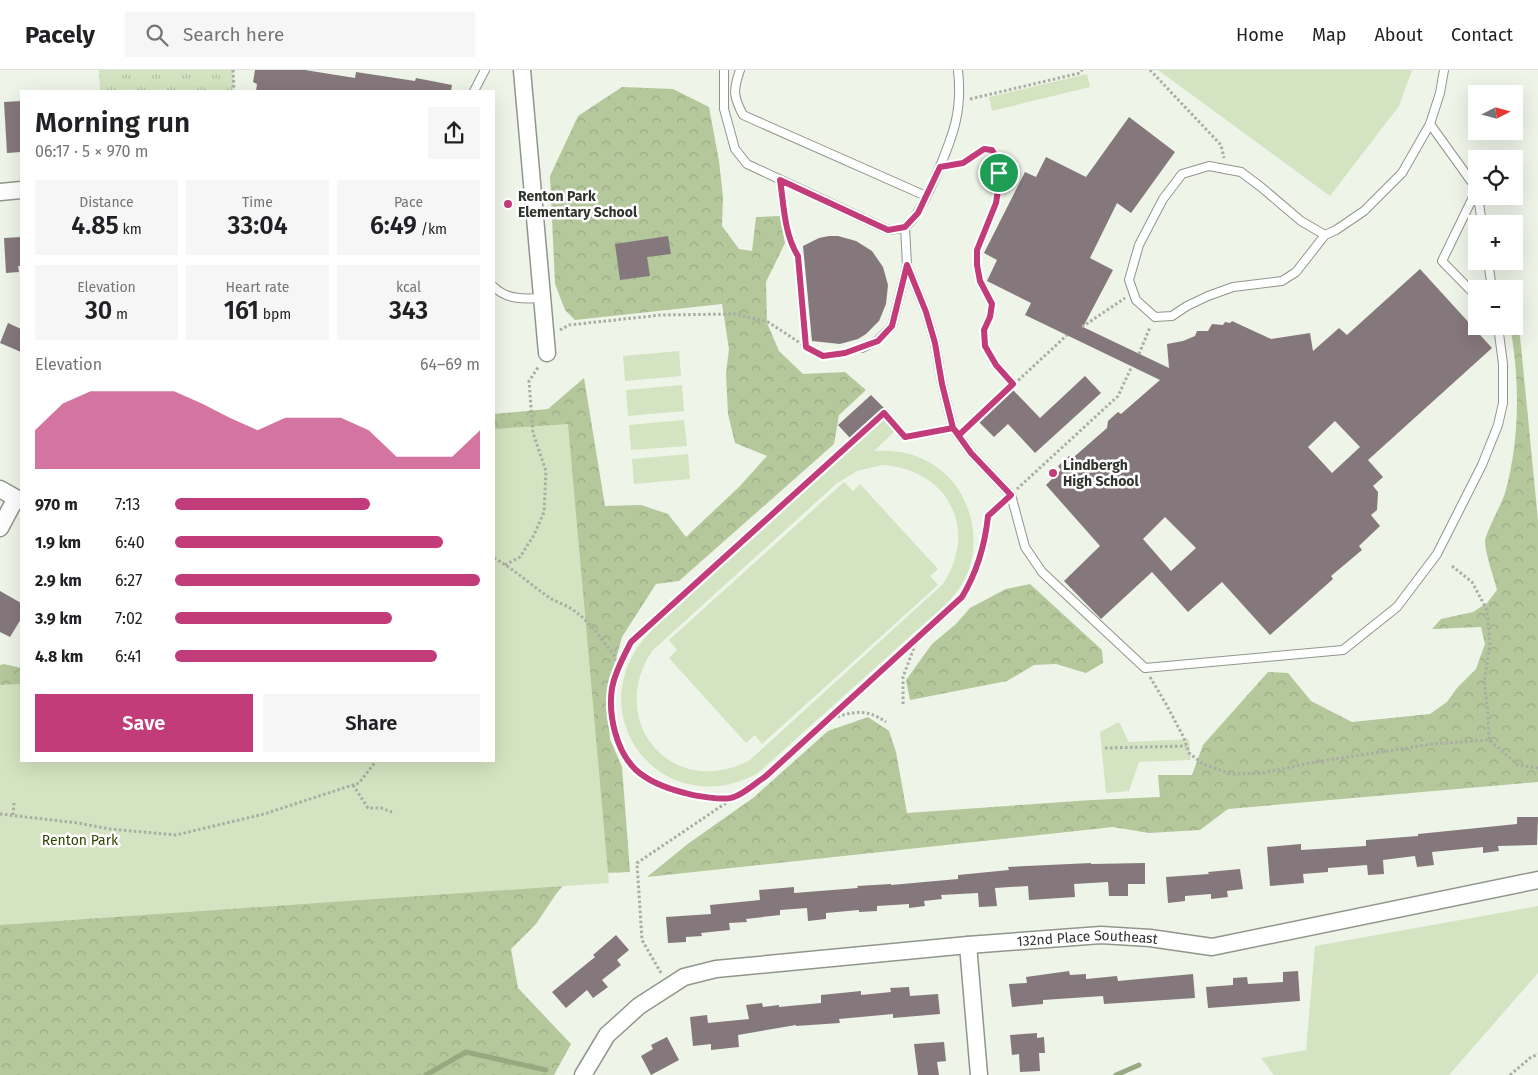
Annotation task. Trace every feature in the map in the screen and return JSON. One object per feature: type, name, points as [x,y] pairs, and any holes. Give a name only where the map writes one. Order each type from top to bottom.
[{"type":"street","points":[[522,70],[547,346]]},
{"type":"street","points":[[0,192],[20,190]]},
{"type":"street","points":[[0,488],[19,500],[0,528]]},
{"type":"street","name":"132nd Place Southeast","points":[[583,1075],[607,1035],[640,1006],[684,978],[716,969],[968,945],[1101,935],[1150,938],[1212,947],[1538,880]]},
{"type":"street","points":[[968,945],[979,1075]]},
{"type":"lane","points":[[474,90],[485,70]]},
{"type":"lane","points":[[724,70],[724,109],[735,149],[747,164],[888,230],[905,227],[918,213],[940,167],[956,122],[961,93],[958,70]]},
{"type":"lane","points":[[740,70],[734,86],[736,102],[743,115],[926,196]]},
{"type":"lane","points":[[1325,235],[1301,221],[1240,172],[1209,166],[1182,174],[1163,199],[1139,245],[1129,280],[1136,300],[1155,317],[1172,316],[1208,296],[1233,287],[1282,281],[1296,272],[1325,235],[1336,230],[1364,211],[1402,173],[1430,124],[1440,93],[1444,70]]},
{"type":"lane","points":[[1430,124],[1468,179]]},
{"type":"lane","points":[[1468,288],[1442,262],[1469,205]]},
{"type":"lane","points":[[862,348],[878,341],[892,326],[907,265],[905,227]]},
{"type":"lane","points":[[907,265],[926,312],[935,343],[942,384],[953,428],[971,453],[1011,495],[1026,547],[1042,572],[1144,668],[1343,650],[1397,607],[1437,554],[1482,465],[1498,425],[1503,403],[1503,364],[1499,335]]},
{"type":"lane","points":[[495,288],[510,297],[524,299],[542,298]]},
{"type":"path","points":[[233,70],[234,90]]},
{"type":"path","points":[[960,98],[974,99],[1080,73],[1082,70]]},
{"type":"path","points":[[1150,70],[1221,145],[1224,154],[1224,168]]},
{"type":"path","points":[[940,167],[963,163],[984,149],[992,150],[998,160],[999,184],[996,203],[977,250],[977,265],[980,281],[992,304],[990,317],[984,330],[985,346],[996,365],[1013,384]]},
{"type":"path","points":[[780,180],[791,245],[798,256],[806,347]]},
{"type":"path","points":[[1082,327],[1134,293]]},
{"type":"path","points":[[506,565],[520,557],[534,535],[544,512],[546,471],[533,433],[529,381],[547,346],[569,325],[661,315],[736,314],[768,322],[823,356],[862,348]]},
{"type":"path","points":[[1139,354],[1155,317]]},
{"type":"path","points":[[959,435],[1067,336]]},
{"type":"path","points":[[669,987],[642,940],[637,863],[766,776],[962,597],[973,578],[986,536],[988,516],[1118,396],[1132,366]]},
{"type":"path","points":[[733,798],[697,796],[676,791],[637,771],[624,754],[616,735],[611,710],[612,688],[618,668],[631,642],[884,413],[905,437],[953,428]]},
{"type":"path","points":[[495,559],[552,599],[568,606],[593,628],[617,659],[618,668]]},
{"type":"path","points":[[1452,566],[1472,582],[1487,610],[1490,644],[1484,682],[1489,740]]},
{"type":"path","points":[[903,704],[903,678],[919,637]]},
{"type":"path","points":[[1144,668],[1166,704],[1189,753],[1203,764],[1231,774],[1264,773],[1315,762],[1433,744],[1489,740],[1518,765],[1538,768]]},
{"type":"path","points":[[825,722],[862,711],[875,715],[886,722]]},
{"type":"path","points":[[1105,748],[1186,746]]},
{"type":"path","points":[[0,814],[78,823],[110,829],[176,835],[264,814],[359,783],[375,762]]},
{"type":"path","points":[[353,784],[368,808],[381,808],[392,812]]},
{"type":"path","points":[[13,815],[14,803]]},
{"type":"path","points":[[1510,1075],[1530,1058],[1538,1054]]},
{"type":"green space","points":[[99,70],[233,70],[234,90],[100,90]]},
{"type":"green space","points":[[1158,70],[1412,70],[1399,106],[1330,196]]},
{"type":"green space","points":[[1087,74],[1090,87],[992,111],[989,97]]},
{"type":"green space","points":[[622,87],[673,89],[709,107],[719,161],[723,197],[722,226],[739,249],[752,251],[756,217],[780,216],[785,243],[766,282],[767,323],[779,351],[803,374],[845,372],[866,390],[839,415],[834,444],[679,581],[656,584],[622,637],[614,666],[607,706],[610,739],[622,767],[630,872],[573,874],[556,894],[536,924],[511,949],[518,988],[571,1044],[554,1075],[0,1075],[0,665],[4,664],[20,668],[20,762],[495,762],[495,414],[548,409],[584,378],[605,506],[641,505],[668,514],[686,537],[740,486],[767,456],[735,443],[728,414],[726,373],[729,349],[722,304],[575,320],[565,310],[555,284],[550,176],[578,116]]},
{"type":"green space","points":[[1511,335],[1520,335],[1538,520],[1538,782],[1228,809],[1200,830],[1149,833],[1113,827],[647,877],[689,843],[753,798],[828,731],[868,717],[889,731],[896,752],[907,813],[1160,797],[1158,775],[1192,775],[1203,745],[1268,672],[1288,673],[1311,701],[1352,722],[1430,714],[1447,702],[1457,688],[1476,669],[1485,644],[1481,627],[1432,629],[1441,619],[1473,612],[1487,603],[1497,590],[1485,542],[1505,493],[1514,452],[1517,389]]},
{"type":"green space","points":[[679,351],[681,376],[625,381],[623,356]]},
{"type":"green space","points":[[682,385],[684,411],[628,416],[626,390]]},
{"type":"green space","points":[[684,420],[687,446],[631,450],[629,425]]},
{"type":"green space","points":[[884,420],[894,432],[874,451],[907,453],[925,460],[953,482],[962,496],[969,513],[973,530],[970,565],[964,581],[955,594],[758,773],[723,785],[690,785],[662,773],[640,752],[625,726],[621,695],[629,663],[650,632]],"holes":[[[882,465],[905,469],[924,478],[940,490],[951,505],[957,523],[958,543],[953,563],[943,584],[750,760],[722,770],[696,770],[673,763],[655,748],[642,728],[637,704],[640,678],[652,651],[836,484],[857,471]]]},
{"type":"green space","name":"Renton Park","points":[[568,424],[609,883],[0,925],[0,685],[20,684],[20,762],[495,762],[495,429]]},
{"type":"green space","points":[[688,454],[690,479],[634,484],[632,459]]},
{"type":"green space","points":[[844,482],[853,491],[860,484],[938,569],[930,576],[938,585],[762,744],[755,735],[746,743],[669,658],[677,650],[669,640]]},
{"type":"green space","points":[[1030,584],[1102,650],[1103,663],[1086,673],[1056,664],[1034,665],[1007,681],[910,700],[906,680],[932,644],[956,624],[970,608],[1006,589]]},
{"type":"green space","points":[[1119,722],[1129,742],[1189,739],[1191,760],[1139,762],[1129,791],[1106,793],[1100,732]]},
{"type":"green space","points":[[1538,906],[1538,973],[1449,1075],[1274,1075],[1261,1058],[1306,1050],[1315,946]]},
{"type":"building","points":[[255,70],[305,70],[355,78],[356,72],[415,81],[416,78],[452,85],[451,90],[256,90],[257,84],[253,82]]},
{"type":"building","points":[[20,101],[20,152],[7,153],[4,102]]},
{"type":"building","points":[[1129,117],[1175,152],[1131,213],[1117,203],[1090,258],[1113,270],[1083,327],[1169,368],[1167,344],[1183,341],[1195,336],[1197,331],[1208,331],[1212,324],[1223,325],[1225,322],[1230,323],[1232,321],[1271,339],[1310,333],[1313,351],[1339,328],[1347,335],[1420,269],[1468,322],[1468,335],[1480,335],[1492,348],[1368,460],[1383,477],[1373,486],[1378,492],[1377,510],[1371,515],[1380,526],[1359,546],[1362,550],[1331,576],[1333,579],[1270,635],[1222,582],[1188,612],[1152,572],[1101,619],[1064,581],[1100,546],[1046,485],[1061,470],[1058,466],[1069,456],[1075,456],[1107,428],[1108,421],[1118,412],[1121,414],[1160,380],[1025,315],[1031,303],[987,281],[997,260],[984,253],[1025,172],[1036,177],[1046,157],[1086,177]],"holes":[[[1335,421],[1360,447],[1332,473],[1308,447]],[[1165,517],[1196,548],[1171,571],[1143,539]]]},
{"type":"building","points":[[668,236],[671,254],[647,257],[650,276],[620,280],[615,244]]},
{"type":"building","points":[[838,236],[856,241],[872,251],[883,267],[888,285],[886,304],[879,321],[858,339],[840,344],[812,341],[803,246],[819,238]]},
{"type":"building","points":[[20,237],[19,272],[6,273],[4,238]]},
{"type":"building","points":[[8,323],[20,329],[20,352],[0,343]]},
{"type":"building","points":[[1085,376],[1101,393],[1035,453],[1008,424],[994,437],[979,422],[1013,390],[1040,418]]},
{"type":"building","points":[[871,395],[884,408],[850,438],[838,425]]},
{"type":"building","points":[[0,591],[20,602],[20,621],[10,637],[0,632]]},
{"type":"building","points":[[1517,817],[1538,817],[1537,845],[1498,846],[1499,851],[1483,853],[1483,847],[1432,852],[1434,865],[1417,867],[1415,856],[1383,860],[1384,874],[1368,875],[1367,865],[1328,868],[1328,872],[1303,874],[1304,883],[1270,886],[1267,847],[1301,844],[1301,850],[1366,846],[1366,840],[1418,836],[1418,834],[1517,824]]},
{"type":"building","points":[[1091,863],[1145,863],[1145,884],[1128,884],[1128,896],[1109,896],[1108,882],[1074,884],[1075,897],[1029,900],[1028,886],[995,888],[997,906],[979,907],[978,893],[941,895],[942,899],[924,901],[925,906],[909,908],[909,904],[877,906],[877,911],[859,912],[859,910],[826,913],[826,919],[808,921],[807,908],[780,910],[780,915],[746,919],[747,922],[729,923],[730,930],[701,933],[702,936],[686,937],[686,942],[668,943],[666,917],[711,914],[710,905],[760,900],[759,890],[794,887],[794,893],[858,888],[857,886],[958,879],[958,875],[1009,870],[1008,867]]},
{"type":"building","points":[[1240,869],[1243,889],[1227,891],[1228,897],[1211,899],[1211,894],[1185,896],[1185,901],[1168,903],[1166,877],[1209,874],[1208,872]]},
{"type":"building","points":[[616,935],[629,950],[617,960],[621,965],[602,980],[608,987],[593,998],[587,990],[566,1008],[552,992],[595,957],[593,955]]},
{"type":"building","points":[[1069,971],[1070,975],[1086,974],[1086,979],[1117,976],[1118,981],[1193,974],[1195,998],[1104,1004],[1103,996],[1043,1000],[1043,1004],[1012,1007],[1009,984],[1027,983],[1026,977]]},
{"type":"building","points":[[1298,971],[1300,1001],[1208,1008],[1206,987],[1233,985],[1233,978],[1247,977],[1248,984],[1283,982],[1283,972]]},
{"type":"building","points":[[909,987],[910,996],[938,994],[940,1014],[893,1018],[893,1014],[839,1019],[840,1023],[796,1025],[738,1035],[739,1047],[711,1050],[711,1044],[693,1046],[690,1017],[707,1015],[708,1023],[749,1019],[746,1005],[762,1003],[763,1007],[779,1005],[779,1007],[821,1003],[821,995],[861,991],[861,995],[891,992],[890,988]]},
{"type":"building","points":[[1037,1033],[1037,1038],[1044,1037],[1045,1053],[1039,1053],[1040,1071],[1020,1072],[1019,1054],[1012,1055],[1010,1035]]},
{"type":"building","points":[[667,1037],[679,1060],[651,1075],[641,1056],[653,1049],[651,1045]]},
{"type":"building","points":[[944,1042],[946,1061],[937,1062],[939,1075],[918,1075],[914,1044]]},
{"type":"waterway","points":[[426,1075],[466,1052],[546,1070]]},
{"type":"waterway","points":[[1116,1075],[1139,1065]]},
{"type":"place","name":"Renton Park Elementary School","points":[[508,204]]},
{"type":"place","name":"Lindbergh High School","points":[[1053,473]]},
{"type":"route","points":[[999,173],[996,203],[977,250],[977,265],[980,281],[992,304],[990,317],[984,330],[985,346],[996,365],[1013,384],[959,435],[953,428],[905,437],[884,413],[631,642],[618,668],[612,688],[611,710],[616,735],[624,754],[637,771],[654,781],[676,791],[697,796],[733,798],[766,776],[962,597],[973,578],[986,536],[988,516],[1011,495],[971,453],[953,428],[942,384],[935,343],[926,312],[907,265],[892,326],[878,341],[845,353],[823,356],[806,347],[798,256],[791,245],[780,180],[888,230],[905,227],[918,213],[940,167],[963,163],[984,149],[992,150],[998,160],[999,173]]}]
